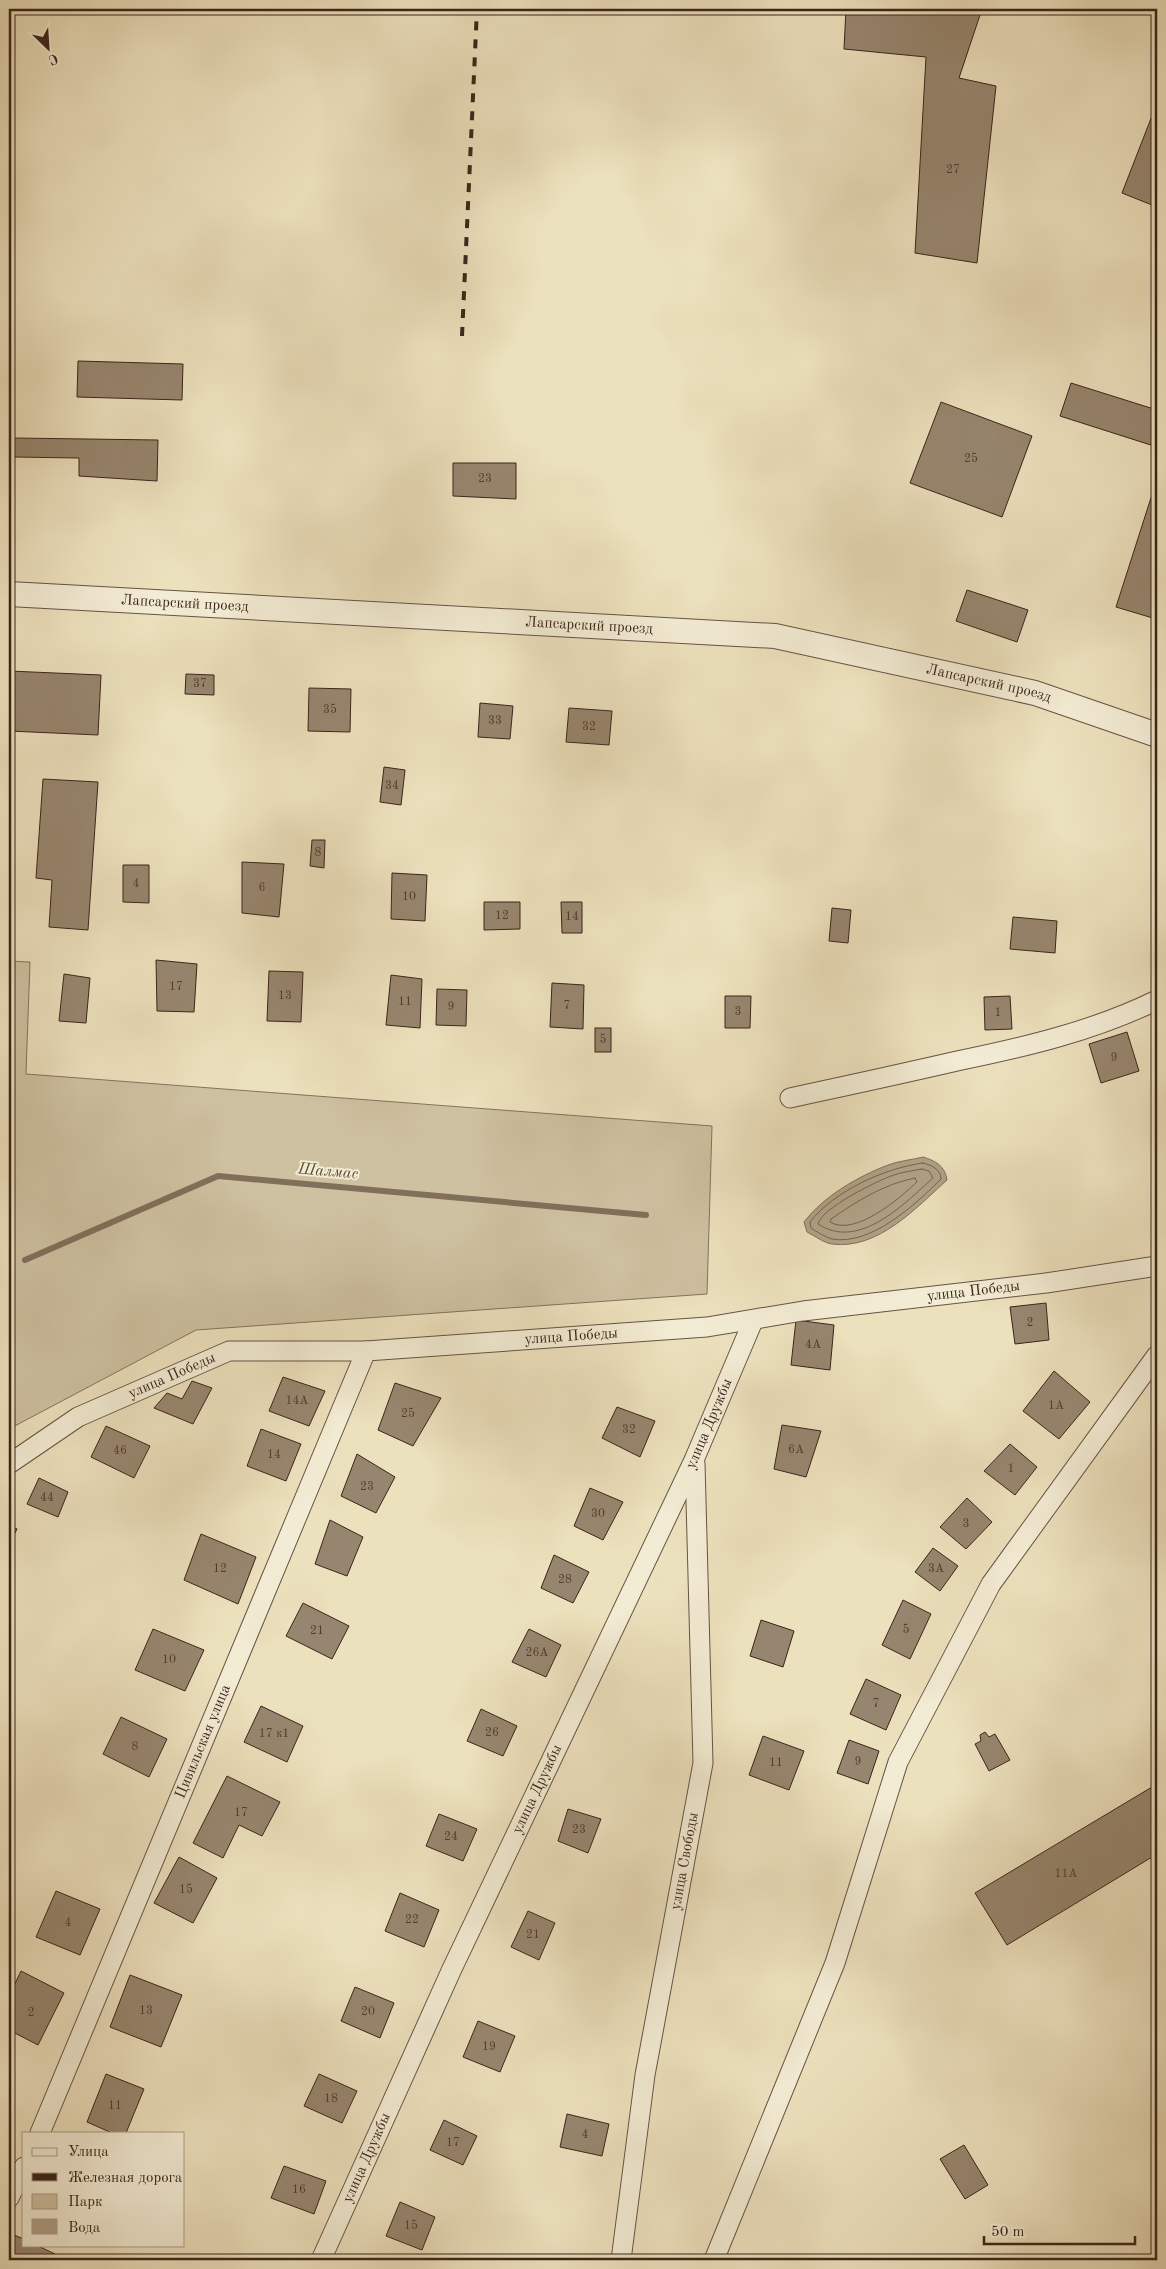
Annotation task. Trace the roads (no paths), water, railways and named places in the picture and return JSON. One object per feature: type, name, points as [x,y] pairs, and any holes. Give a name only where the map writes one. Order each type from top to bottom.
[{"type":"street","name":"Лапсарский проезд","points":[[9,594],[775,636],[1035,693],[1157,735]]},
{"type":"street","points":[[790,1098],[1028,1046],[1070,1034],[1141,1008],[1157,1000]]},
{"type":"street","name":"улица Победы","points":[[9,1464],[78,1417],[228,1351],[366,1351],[707,1327],[753,1321],[803,1311],[1046,1283],[1157,1266]]},
{"type":"street","name":"улица Дружбы","points":[[321,2260],[451,1971],[694,1460],[753,1321]]},
{"type":"street","name":"Цивильская улица","points":[[40,2132],[366,1351]]},
{"type":"street","points":[[714,2260],[834,1963],[898,1762],[991,1584],[1157,1355]]},
{"type":"street","name":"улица Свободы","points":[[621,2260],[644,2075],[703,1763],[694,1460]]},
{"type":"street","points":[[9,2198],[22,2171]]},
{"type":"water","points":[[923,1157],[939,1165],[944,1171],[947,1180],[895,1225],[880,1234],[849,1244],[832,1244],[807,1232],[804,1222],[821,1204],[842,1188],[888,1165]]},
{"type":"waterway","name":"Шалмас","points":[[25,1260],[218,1176],[646,1215]]},
{"type":"railway","points":[[462,336],[477,9]]}]
